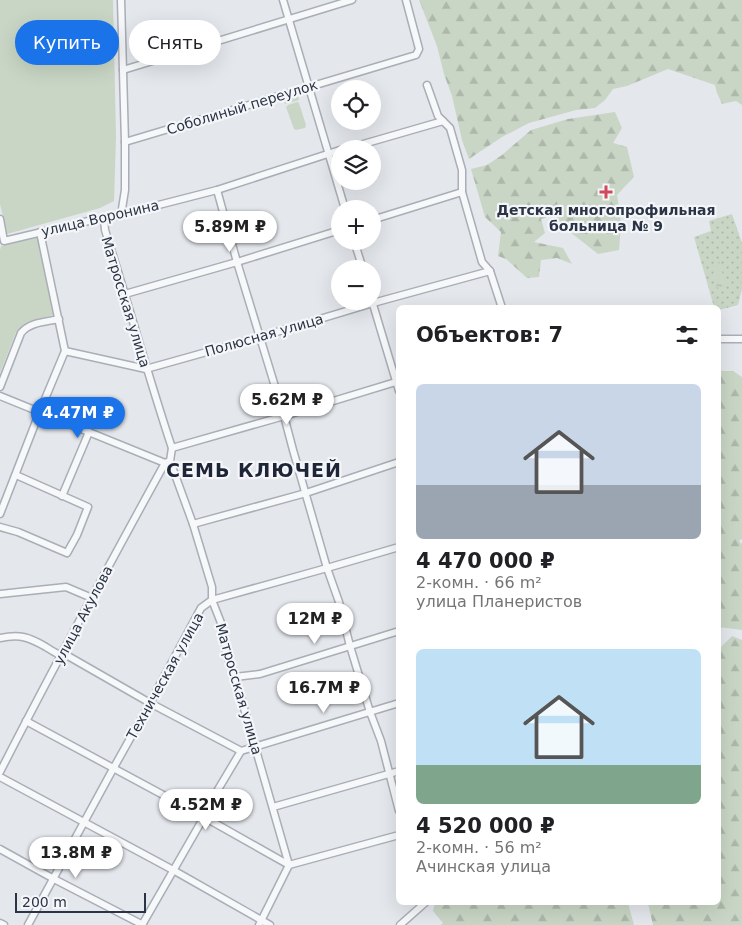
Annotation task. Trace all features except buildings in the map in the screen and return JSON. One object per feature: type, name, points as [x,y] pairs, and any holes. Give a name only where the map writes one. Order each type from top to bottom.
[{"type":"street","points":[[121,0],[126,142],[121,215]]},
{"type":"street","points":[[283,0],[342,200]]},
{"type":"street","points":[[123,70],[352,0]]},
{"type":"street","name":"Соболиный переулок","points":[[126,142],[416,55],[419,49],[406,0]]},
{"type":"street","points":[[427,85],[438,116],[450,128],[462,170],[462,192],[482,262],[490,272],[501,305]]},
{"type":"street","points":[[377,140],[443,121]]},
{"type":"street","name":"улица Воронина","points":[[0,219],[4,241],[121,215],[217,190],[331,153]]},
{"type":"street","points":[[217,190],[396,800]]},
{"type":"street","points":[[381,217],[462,192]]},
{"type":"street","name":"Матросская улица","points":[[104,219],[105,230],[146,369],[172,448],[167,462],[193,524],[212,587],[212,600],[222,628],[226,652],[235,677],[289,865]]},
{"type":"street","points":[[0,514],[65,350],[40,232]]},
{"type":"street","points":[[125,294],[331,233]]},
{"type":"street","name":"Полюсная улица","points":[[381,300],[490,272]]},
{"type":"street","name":"Полюсная улица","points":[[65,350],[146,369],[346,310]]},
{"type":"street","points":[[375,310],[396,378]]},
{"type":"street","points":[[0,386],[21,333],[26,327],[59,319]]},
{"type":"street","points":[[721,339],[742,340]]},
{"type":"street","points":[[172,448],[396,381]]},
{"type":"street","points":[[0,396],[167,462]]},
{"type":"street","points":[[62,496],[89,432]]},
{"type":"street","name":"улица Акулова","points":[[0,772],[92,598],[167,462]]},
{"type":"street","points":[[193,524],[306,493],[396,463]]},
{"type":"street","points":[[0,527],[18,532],[66,552],[77,534],[88,507],[16,475]]},
{"type":"street","name":"Техническая улица","points":[[28,925],[201,608],[212,600],[396,548]]},
{"type":"street","points":[[0,594],[66,586],[92,598]]},
{"type":"street","points":[[235,677],[260,674],[396,632]]},
{"type":"street","points":[[0,638],[26,637],[61,656],[68,656],[150,703],[241,750],[396,705]]},
{"type":"street","points":[[26,721],[289,865],[396,836]]},
{"type":"street","points":[[0,849],[142,925],[241,750]]},
{"type":"street","points":[[273,808],[396,772]]},
{"type":"street","points":[[0,777],[173,870],[260,923],[270,925]]},
{"type":"street","points":[[260,923],[289,865]]},
{"type":"street","points":[[400,925],[423,905]]},
{"type":"street","points":[[0,923],[4,925]]},
{"type":"green space","points":[[0,0],[113,0],[113,20],[15,20],[15,65],[114,65],[116,137],[114,201],[100,208],[7,234],[0,204]]},
{"type":"green space","points":[[419,0],[742,0],[742,105],[736,101],[722,104],[715,85],[668,69],[627,86],[613,89],[605,100],[595,108],[576,110],[529,123],[502,137],[469,159],[462,140],[452,96],[437,46]]},
{"type":"green space","points":[[297,92],[299,100],[285,104],[283,97]]},
{"type":"green space","points":[[297,102],[306,125],[305,128],[296,130],[286,107]]},
{"type":"green space","points":[[615,112],[622,128],[613,143],[627,147],[634,177],[617,195],[621,224],[619,250],[598,254],[565,228],[554,215],[541,219],[545,233],[534,242],[563,248],[572,264],[557,258],[541,260],[539,277],[527,278],[506,259],[498,256],[501,232],[485,217],[471,169],[487,165],[502,155],[531,130],[568,119]]},
{"type":"green space","points":[[732,214],[742,243],[742,289],[738,305],[721,309],[721,305],[713,305],[694,237],[711,231],[709,221]]},
{"type":"green space","points":[[39,237],[53,315],[33,320],[16,332],[0,373],[1,246]]},
{"type":"green space","points":[[719,261],[726,285],[717,288],[713,274]]},
{"type":"green space","points":[[721,371],[733,371],[742,377],[742,539],[739,541],[742,544],[742,630],[721,627]]},
{"type":"green space","points":[[732,636],[742,640],[742,925],[653,925],[648,905],[721,905],[721,647]]},
{"type":"green space","points":[[434,905],[629,905],[634,925],[441,925],[443,923],[433,911]]},
{"type":"place","name":"Детская многопрофильная больница № 9","points":[[606,192]]},
{"type":"district","name":"СЕМЬ КЛЮЧЕЙ","points":[[254,470]]}]
